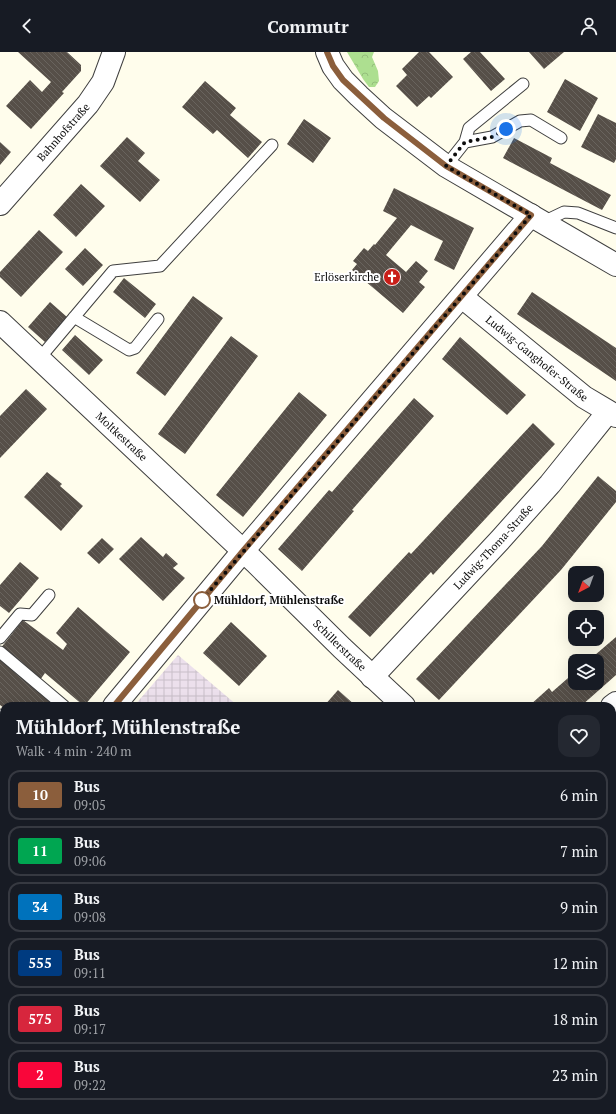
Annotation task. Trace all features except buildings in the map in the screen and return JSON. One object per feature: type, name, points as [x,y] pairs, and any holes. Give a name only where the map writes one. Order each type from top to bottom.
[{"type":"street","name":"Bahnhofstraße","points":[[0,204],[88,104],[103,82],[114,52]]},
{"type":"street","points":[[327,52],[333,66],[343,80],[359,96],[384,118],[446,166],[616,265]]},
{"type":"street","points":[[117,702],[243,551],[462,297],[537,219]]},
{"type":"street","name":"Ludwig-Ganghofer-Straße","points":[[462,297],[584,397],[612,414]]},
{"type":"street","name":"Moltkestraße","points":[[0,322],[243,551]]},
{"type":"street","name":"Ludwig-Thoma-Straße","points":[[372,677],[500,540],[612,414]]},
{"type":"street","name":"Schillerstraße","points":[[243,551],[400,702]]},
{"type":"lane","points":[[446,166],[465,142],[469,128],[523,84]]},
{"type":"lane","points":[[465,142],[492,137],[520,121],[531,120],[561,138]]},
{"type":"lane","points":[[39,359],[113,271],[160,266],[272,145]]},
{"type":"lane","points":[[537,219],[564,212],[578,213],[616,228]]},
{"type":"lane","points":[[74,317],[129,350],[135,348],[158,319]]},
{"type":"lane","points":[[0,638],[20,614],[32,615],[49,595]]},
{"type":"lane","points":[[0,652],[59,702]]},
{"type":"shaded area","points":[[178,655],[233,702],[137,702]]},
{"type":"green space","points":[[347,52],[374,52],[372,57],[378,71],[379,81],[375,87],[369,87]]},
{"type":"bus line","name":"10","points":[[117,702],[243,551],[531,215],[446,166],[414,142],[384,118],[343,80],[333,66],[327,52]]},
{"type":"place","name":"Erlöserkirche","points":[[392,277]]},
{"type":"place","name":"Mühldorf, Mühlenstraße","points":[[202,600]]},
{"type":"route","points":[[202,600],[531,215],[446,166],[465,142],[492,137],[506,129]]}]
